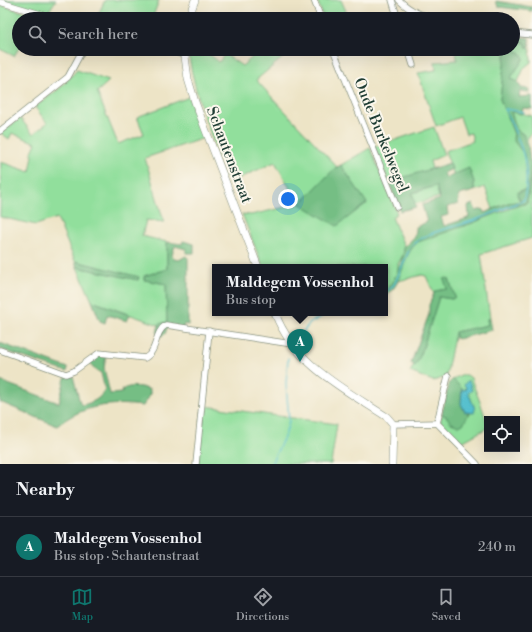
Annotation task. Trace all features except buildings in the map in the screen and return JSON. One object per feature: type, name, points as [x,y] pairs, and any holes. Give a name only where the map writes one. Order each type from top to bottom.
[{"type":"street","points":[[191,12],[195,0]]},
{"type":"street","points":[[314,0],[318,12]]},
{"type":"street","points":[[392,0],[396,12]]},
{"type":"street","points":[[399,0],[408,9],[414,12]]},
{"type":"street","points":[[0,2],[34,12]]},
{"type":"street","points":[[520,34],[532,35]]},
{"type":"street","points":[[0,131],[68,77],[79,56]]},
{"type":"street","name":"Schautenstraat","points":[[185,56],[195,102],[257,264]]},
{"type":"street","name":"Oude Burkelwegel","points":[[336,56],[397,207]]},
{"type":"street","points":[[410,56],[413,64]]},
{"type":"street","points":[[277,316],[292,344],[321,373],[387,417],[393,424],[392,464]]},
{"type":"street","points":[[0,350],[66,374],[74,371],[99,353],[145,358],[152,352],[160,329],[166,325],[292,344]]},
{"type":"street","points":[[196,464],[209,331]]},
{"type":"street","points":[[437,423],[448,376]]},
{"type":"street","points":[[393,424],[437,423],[476,464]]},
{"type":"green space","points":[[0,0],[56,0],[48,12],[40,12]]},
{"type":"green space","points":[[105,0],[159,0],[155,12],[99,12]]},
{"type":"green space","points":[[317,0],[341,0],[346,11],[345,12],[321,12]]},
{"type":"green space","points":[[496,1],[532,7],[532,11],[498,7]]},
{"type":"green space","points":[[0,5],[24,12],[12,12],[12,55],[0,49]]},
{"type":"green space","points":[[520,37],[529,38],[530,47],[527,48],[525,42],[520,43]]},
{"type":"green space","points":[[525,42],[527,48],[530,48],[531,62],[524,68],[518,82],[510,79],[524,58],[520,54],[520,43]]},
{"type":"green space","points":[[520,52],[524,58],[510,79],[518,82],[521,88],[529,89],[529,92],[520,91],[519,97],[532,96],[532,109],[523,108],[522,114],[511,112],[517,130],[524,135],[525,144],[528,145],[530,161],[532,162],[527,203],[505,208],[475,222],[418,242],[408,255],[396,285],[388,293],[388,289],[399,268],[403,256],[404,246],[413,238],[416,227],[427,222],[422,205],[440,199],[436,186],[412,193],[416,207],[400,211],[389,182],[450,163],[452,169],[444,173],[446,178],[469,168],[474,182],[474,191],[459,195],[458,204],[447,207],[448,215],[441,217],[444,226],[468,218],[468,206],[473,204],[476,211],[483,209],[484,213],[508,203],[521,201],[517,193],[525,190],[527,185],[524,154],[513,140],[514,134],[500,99],[505,56],[520,56]]},
{"type":"green space","points":[[212,56],[219,62],[224,56],[228,56],[242,66],[254,56],[285,56],[256,80],[337,167],[300,204],[367,204],[341,165],[370,148],[397,213],[392,217],[404,246],[404,253],[398,264],[398,273],[388,289],[388,264],[262,264],[242,214],[251,215],[299,204],[275,162],[229,183],[201,105],[189,57]]},
{"type":"green space","points":[[457,56],[505,56],[500,99],[514,134],[513,137],[524,154],[527,185],[525,190],[519,191],[518,198],[521,202],[508,203],[493,209],[485,187],[474,191],[474,182],[469,169],[454,175],[445,151],[473,141],[471,133],[466,134],[460,117],[436,126],[418,73],[436,70],[435,62],[457,60]]},
{"type":"green space","points":[[77,70],[109,81],[97,92],[118,144],[144,134],[137,117],[189,97],[204,138],[145,158],[164,222],[146,220],[142,236],[167,242],[167,269],[144,276],[145,280],[166,284],[167,322],[159,325],[92,301],[77,267],[138,280],[139,277],[75,261],[57,218],[36,225],[0,217],[1,162],[30,172],[33,155],[31,154],[36,143],[12,133],[9,139],[1,133],[20,118],[33,134],[47,123],[35,107],[60,88]]},
{"type":"green space","points":[[510,111],[522,114],[523,111],[524,114],[532,116],[532,132],[527,139],[528,145],[525,145],[523,134],[517,130]]},
{"type":"green space","points":[[434,127],[444,155],[430,161],[432,169],[389,182],[374,147]]},
{"type":"green space","points":[[341,165],[367,203],[337,226],[300,204],[335,168]]},
{"type":"green space","points":[[532,173],[532,238],[481,254],[490,318],[487,319],[488,325],[455,332],[446,377],[433,381],[410,372],[421,354],[439,297],[452,299],[455,297],[449,279],[447,289],[435,291],[434,294],[426,276],[422,275],[398,281],[408,253],[414,245],[426,238],[527,203]]},
{"type":"green space","points":[[436,186],[439,197],[415,204],[412,193]]},
{"type":"green space","points":[[183,241],[194,244],[194,253],[186,253],[186,249],[175,246],[172,255],[174,259],[179,260],[186,256],[188,258],[188,325],[184,324],[183,329],[167,328],[165,334],[161,336],[157,333],[159,324],[167,322],[166,284],[145,280],[144,276],[167,269],[167,242],[182,244]]},
{"type":"green space","points":[[75,261],[139,277],[138,280],[77,267]]},
{"type":"green space","points":[[444,279],[449,279],[455,297],[452,299],[439,297],[421,354],[415,366],[411,363],[429,314],[429,305],[435,291],[447,289]]},
{"type":"green space","points":[[92,301],[130,315],[127,321],[107,315],[105,323],[100,321]]},
{"type":"green space","points":[[490,318],[492,330],[458,339],[455,338],[455,332],[488,325],[487,319]]},
{"type":"green space","points":[[0,343],[68,368],[67,372],[0,349]]},
{"type":"green space","points":[[98,356],[106,356],[104,368],[110,394],[122,393],[123,389],[136,386],[150,390],[150,394],[143,406],[119,404],[87,409],[77,413],[57,426],[0,402],[0,381],[59,403],[65,378],[73,376],[80,403],[82,405],[92,402],[101,396],[105,390],[101,373],[93,368],[89,362]]},
{"type":"green space","points":[[461,375],[467,375],[471,378],[484,416],[484,430],[460,443],[440,423],[442,414],[450,419],[464,420],[475,409],[468,392],[468,381],[464,385],[467,387],[465,390],[460,388],[453,379]]},
{"type":"green space","points":[[453,379],[462,389],[462,406],[469,414],[463,424],[459,426],[451,423],[447,417],[442,414],[449,383]]},
{"type":"green space","points":[[205,406],[337,424],[331,464],[198,464]]},
{"type":"water","points":[[468,380],[472,391],[468,392],[475,409],[474,413],[465,412],[461,404],[462,389],[465,390],[466,387],[464,385]]},
{"type":"waterway","points":[[411,246],[425,236],[475,220],[524,200],[526,174],[523,153],[505,109],[524,112]]},
{"type":"waterway","points":[[388,290],[395,283],[410,248]]},
{"type":"waterway","points":[[296,341],[310,323],[323,316]]},
{"type":"waterway","points":[[271,464],[286,433],[289,421],[286,384],[288,358]]},
{"type":"place","name":"Maldegem Vossenhol","points":[[300,362]]}]
